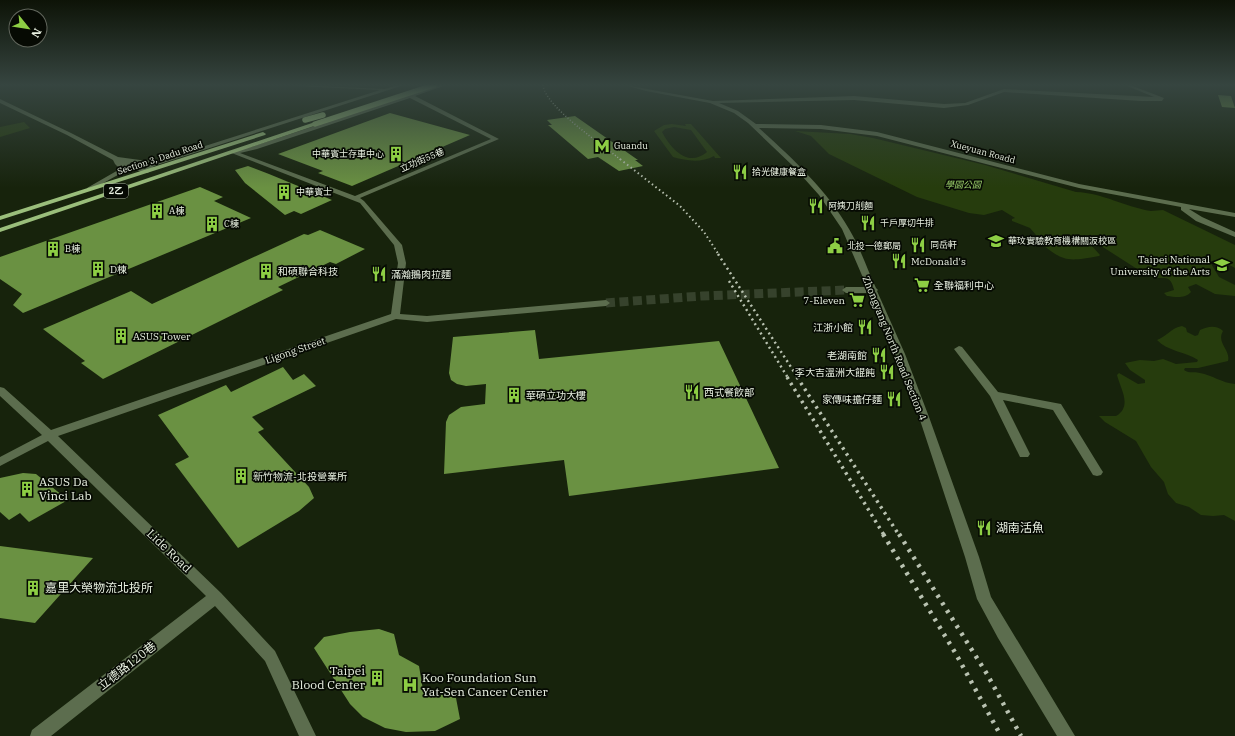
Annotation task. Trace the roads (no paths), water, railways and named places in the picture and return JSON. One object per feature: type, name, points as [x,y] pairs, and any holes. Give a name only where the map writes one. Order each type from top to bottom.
[{"type":"main road","name":"Section 3, Dadu Road","points":[[0,218],[307,119]]},
{"type":"main road","name":"Section 3, Dadu Road","points":[[0,230],[329,119]]},
{"type":"street","points":[[38,119],[116,159],[125,161],[147,162],[196,150]]},
{"type":"street","name":"Section 3, Dadu Road","points":[[196,150],[293,119]]},
{"type":"street","name":"Section 3, Dadu Road","points":[[232,152],[255,148],[341,119]]},
{"type":"street","name":"立功街55巷","points":[[355,198],[496,139],[457,119]]},
{"type":"street","name":"Zhongyang North Road Section 4","points":[[745,119],[795,164],[821,194],[846,229],[874,290],[924,417],[972,557],[984,599],[1003,633],[1067,736]]},
{"type":"street","name":"Xueyuan Roadd","points":[[754,126],[821,127],[877,134],[960,154],[1064,183],[1235,215]]},
{"type":"street","points":[[125,161],[125,163],[146,172],[152,165],[196,150]]},
{"type":"street","points":[[232,152],[355,198],[362,202],[398,245],[402,263],[394,316]]},
{"type":"street","points":[[89,190],[105,179],[123,170],[124,168],[117,163],[116,159]]},
{"type":"street","points":[[1182,206],[1199,219],[1235,235]]},
{"type":"street","points":[[846,290],[874,290]]},
{"type":"street","name":"Ligong Street","points":[[0,462],[50,435],[394,316],[427,319],[606,303]]},
{"type":"street","points":[[959,349],[995,395],[1024,454]]},
{"type":"street","name":"Lide Road","points":[[0,390],[50,435],[216,597],[270,656],[308,736]]},
{"type":"street","points":[[995,395],[1057,407],[1097,472]]},
{"type":"street","name":"立德路120巷","points":[[38,736],[216,597]]},
{"type":"tunnel","points":[[606,303],[702,296],[846,290]]},
{"type":"railway","points":[[570,119],[621,160]]},
{"type":"railway","points":[[620,159],[680,206],[704,232],[719,255]]},
{"type":"railway","points":[[718,254],[798,378]]},
{"type":"railway","points":[[729,281],[788,378]]},
{"type":"railway","points":[[787,377],[884,535]]},
{"type":"railway","points":[[797,377],[899,535]]},
{"type":"railway","points":[[883,534],[956,654],[1001,736]]},
{"type":"railway","points":[[899,534],[987,674],[1021,736]]},
{"type":"place","name":"Guandu","points":[[602,146]]},
{"type":"place","name":"中華賓士存車中心","points":[[396,154]]},
{"type":"place","name":"拾光健康餐盒","points":[[740,172]]},
{"type":"place","name":"中華賓士","points":[[284,192]]},
{"type":"place","name":"阿姨刀削麵","points":[[816,206]]},
{"type":"place","name":"A棟","points":[[157,211]]},
{"type":"place","name":"千戶厚切牛排","points":[[868,223]]},
{"type":"place","name":"C棟","points":[[212,224]]},
{"type":"place","name":"華玟實驗教育機構關汳校區","points":[[996,241]]},
{"type":"place","name":"同岳軒","points":[[918,245]]},
{"type":"place","name":"北投一德郵局","points":[[835,246]]},
{"type":"place","name":"B棟","points":[[53,249]]},
{"type":"place","name":"McDonald's","points":[[899,261]]},
{"type":"place","name":"Taipei National University of the Arts","points":[[1222,265]]},
{"type":"place","name":"D棟","points":[[98,269]]},
{"type":"place","name":"和碩聯合科技","points":[[266,271]]},
{"type":"place","name":"滿瀚鵝肉拉麵","points":[[379,274]]},
{"type":"place","name":"全聯福利中心","points":[[922,285]]},
{"type":"place","name":"7-Eleven","points":[[857,300]]},
{"type":"place","name":"江浙小館","points":[[865,327]]},
{"type":"place","name":"ASUS Tower","points":[[121,336]]},
{"type":"place","name":"老湖南館","points":[[879,355]]},
{"type":"place","name":"李大吉溫洲大餛飩","points":[[887,372]]},
{"type":"place","name":"西式餐飲部","points":[[692,392]]},
{"type":"place","name":"華碩立功大樓","points":[[514,395]]},
{"type":"place","name":"家傳味擔仔麵","points":[[894,399]]},
{"type":"place","name":"新竹物流-北投營業所","points":[[241,476]]},
{"type":"place","name":"ASUS Da Vinci Lab","points":[[27,489]]},
{"type":"place","name":"湖南活魚","points":[[984,528]]},
{"type":"place","name":"嘉里大榮物流北投所","points":[[33,588]]},
{"type":"place","name":"Taipei Blood Center","points":[[377,678]]},
{"type":"place","name":"Koo Foundation Sun Yat-Sen Cancer Center","points":[[410,685]]},
{"type":"park label","name":"學園公園","points":[[963,185]]}]
